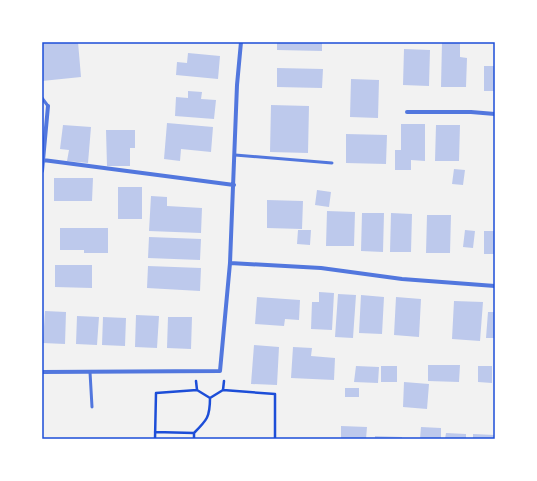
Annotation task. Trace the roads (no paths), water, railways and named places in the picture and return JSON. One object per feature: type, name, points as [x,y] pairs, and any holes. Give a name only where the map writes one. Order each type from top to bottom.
[{"type":"street","points":[[42,372],[220,371],[230,263],[237,85],[241,42]]},
{"type":"street","points":[[42,171],[48,106]]},
{"type":"street","points":[[407,112],[471,112],[495,114]]},
{"type":"street","points":[[43,160],[234,186]]},
{"type":"street","points":[[230,263],[321,268],[402,279],[495,286]]},
{"type":"lane","points":[[42,98],[48,106]]},
{"type":"lane","points":[[235,155],[332,162]]},
{"type":"lane","points":[[90,372],[92,407]]}]
